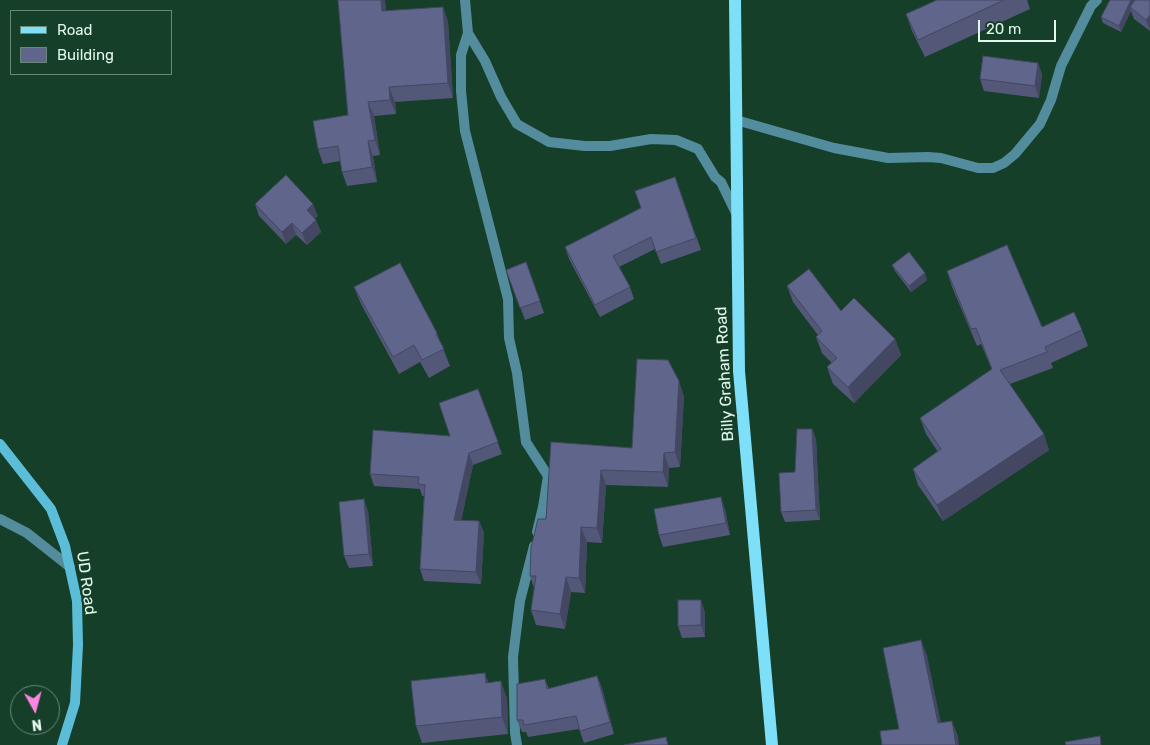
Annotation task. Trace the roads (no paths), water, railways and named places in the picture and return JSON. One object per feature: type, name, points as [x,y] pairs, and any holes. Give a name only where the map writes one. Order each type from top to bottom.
[{"type":"main road","name":"Billy Graham Road","points":[[735,0],[739,370],[772,745]]},
{"type":"main road","name":"UD Road","points":[[0,444],[50,509],[66,546],[77,601],[78,645],[76,703],[62,745]]},
{"type":"street","points":[[465,0],[468,33],[461,55],[461,91],[465,132],[508,299],[510,338],[520,390],[526,442],[548,476],[543,507],[520,601],[513,657],[517,745]]},
{"type":"street","points":[[736,120],[834,148],[888,158],[928,156],[978,168],[993,168],[1004,163],[1015,154],[1040,124],[1051,100],[1061,66],[1091,6],[1097,0]]},
{"type":"street","points":[[468,33],[485,61],[517,124],[549,142],[585,146],[610,146],[651,139],[676,140],[698,149],[715,177],[721,182],[737,216]]},
{"type":"street","points":[[0,518],[27,534],[70,567]]}]
